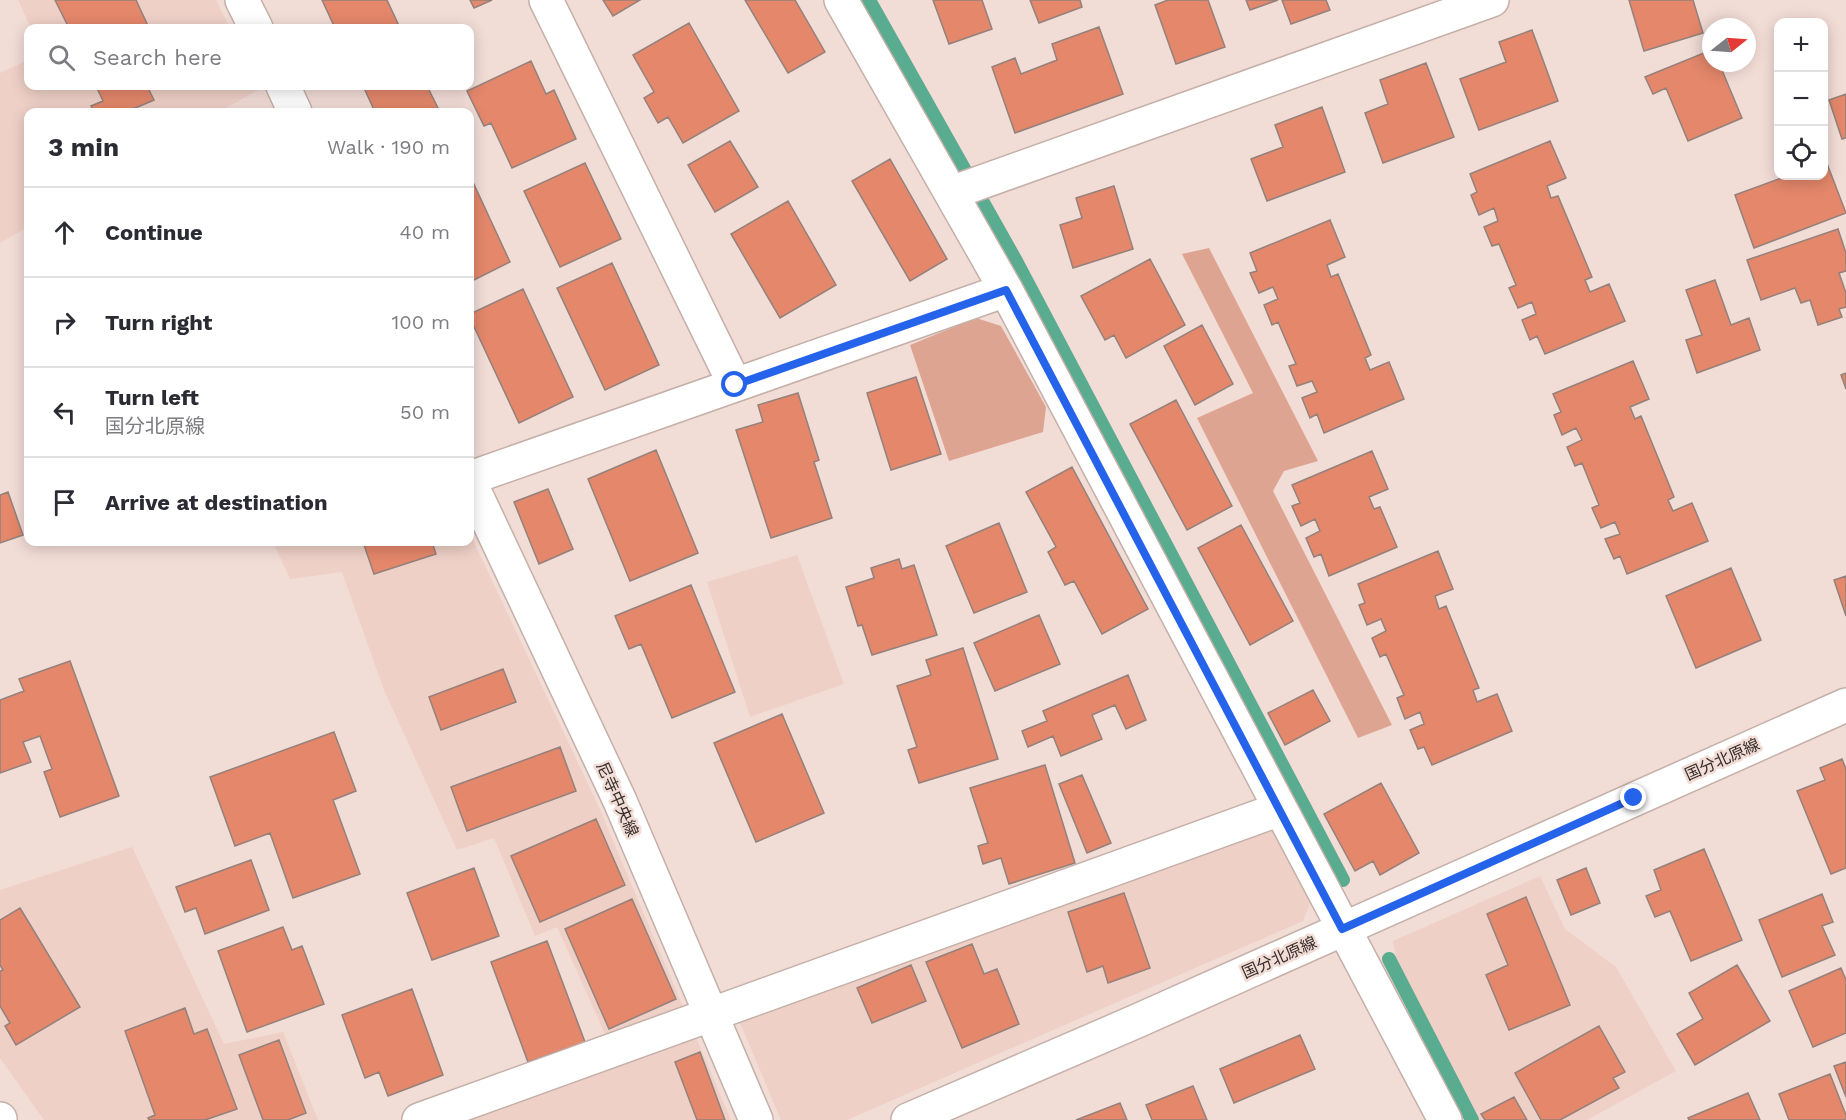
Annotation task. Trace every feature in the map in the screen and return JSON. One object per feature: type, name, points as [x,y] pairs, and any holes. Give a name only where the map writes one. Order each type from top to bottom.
[{"type":"street","points":[[242,0],[254,24]]},
{"type":"street","points":[[546,0],[735,385]]},
{"type":"street","points":[[841,0],[1006,290],[1445,1120]]},
{"type":"street","points":[[951,193],[1492,0]]},
{"type":"street","points":[[285,90],[294,108]]},
{"type":"street","points":[[474,479],[1006,290]]},
{"type":"street","name":"尼寺中央線","points":[[474,489],[620,801],[756,1120]]},
{"type":"street","name":"国分北原線","points":[[908,1120],[1137,1021],[1846,705]]},
{"type":"street","points":[[419,1120],[1280,809]]},
{"type":"shaded area","points":[[18,0],[216,0],[228,24],[29,24]]},
{"type":"shaded area","points":[[24,62],[24,90],[259,90],[225,108],[24,108],[24,229],[0,243],[0,73]]},
{"type":"shaded area","points":[[1209,248],[1318,461],[1284,471],[1273,491],[1392,725],[1358,738],[1197,418],[1253,393],[1182,254]]},
{"type":"shaded area","points":[[976,318],[1001,326],[1046,407],[1043,432],[949,461],[910,345]]},
{"type":"shaded area","points":[[474,542],[597,803],[731,1120],[466,1120],[618,1063],[557,927],[535,936],[494,838],[457,850],[384,690],[342,572],[290,579],[275,546],[474,546]]},
{"type":"shaded area","points":[[797,555],[844,684],[750,717],[707,582]]},
{"type":"shaded area","points":[[1274,825],[1311,901],[1303,921],[847,1120],[781,1120],[738,1018]]},
{"type":"shaded area","points":[[132,847],[224,1044],[283,1032],[318,1120],[44,1120],[0,1058],[0,890]]},
{"type":"shaded area","points":[[1540,876],[1565,929],[1616,967],[1676,1071],[1587,1120],[1465,1120],[1404,1002],[1393,941]]},
{"type":"building","points":[[55,0],[136,0],[147,24],[67,24]]},
{"type":"building","points":[[322,0],[387,0],[398,24],[333,24]]},
{"type":"building","points":[[470,0],[492,0],[474,8]]},
{"type":"building","points":[[603,0],[640,0],[613,16]]},
{"type":"building","points":[[745,0],[795,0],[825,52],[788,73]]},
{"type":"building","points":[[933,0],[982,0],[992,29],[949,44]]},
{"type":"building","points":[[1030,0],[1080,0],[1082,7],[1039,23]]},
{"type":"building","points":[[1168,0],[1208,0],[1225,47],[1176,64],[1155,5]]},
{"type":"building","points":[[1246,0],[1278,0],[1250,10]]},
{"type":"building","points":[[1282,0],[1326,0],[1330,10],[1291,24]]},
{"type":"building","points":[[1629,0],[1693,0],[1702,33],[1644,51]]},
{"type":"building","points":[[689,23],[739,111],[683,143],[668,117],[658,123],[644,98],[654,92],[633,55]]},
{"type":"building","points":[[1099,27],[1123,94],[1015,133],[992,67],[1015,58],[1021,74],[1057,60],[1052,44]]},
{"type":"building","points":[[1532,30],[1558,101],[1479,130],[1460,79],[1506,62],[1499,42]]},
{"type":"building","points":[[1702,54],[1702,72],[1723,72],[1742,118],[1688,141],[1666,88],[1653,94],[1645,77]]},
{"type":"building","points":[[531,61],[546,94],[554,90],[576,139],[512,168],[491,123],[484,126],[467,91],[474,90],[474,88]]},
{"type":"building","points":[[1426,63],[1454,137],[1383,163],[1365,113],[1388,104],[1380,80]]},
{"type":"building","points":[[98,90],[149,90],[154,100],[135,108],[92,108],[91,106],[103,101]]},
{"type":"building","points":[[365,90],[429,90],[438,108],[373,108]]},
{"type":"building","points":[[1846,94],[1846,138],[1842,139],[1829,100]]},
{"type":"building","points":[[1322,107],[1345,172],[1267,201],[1251,159],[1283,147],[1275,125]]},
{"type":"building","points":[[730,141],[758,187],[715,212],[688,165]]},
{"type":"building","points":[[1550,141],[1566,178],[1547,186],[1551,198],[1558,196],[1592,277],[1585,280],[1590,292],[1609,284],[1625,321],[1545,354],[1537,336],[1530,340],[1522,320],[1536,314],[1532,302],[1518,308],[1509,288],[1516,285],[1499,244],[1492,246],[1484,227],[1498,221],[1494,208],[1479,215],[1471,195],[1477,192],[1470,174]]},
{"type":"building","points":[[890,159],[947,259],[910,281],[852,181]]},
{"type":"building","points":[[585,163],[621,239],[560,267],[524,191]]},
{"type":"building","points":[[1828,166],[1846,213],[1754,248],[1735,195],[1776,180],[1828,180]]},
{"type":"building","points":[[474,184],[510,262],[474,280]]},
{"type":"building","points":[[1114,186],[1133,249],[1073,268],[1060,225],[1082,218],[1076,198]]},
{"type":"building","points":[[788,201],[836,285],[780,318],[731,234]]},
{"type":"building","points":[[1330,220],[1345,257],[1327,265],[1331,277],[1338,274],[1371,355],[1365,358],[1370,370],[1389,362],[1404,399],[1324,433],[1317,414],[1310,418],[1302,398],[1317,392],[1312,381],[1297,386],[1289,366],[1296,364],[1278,322],[1272,325],[1264,305],[1278,299],[1273,287],[1259,293],[1250,273],[1257,271],[1250,253]]},
{"type":"building","points":[[1838,229],[1846,253],[1846,271],[1839,273],[1846,293],[1846,307],[1839,309],[1842,317],[1818,325],[1810,300],[1801,303],[1795,288],[1761,300],[1747,260]]},
{"type":"building","points":[[1150,259],[1185,325],[1126,358],[1114,335],[1105,340],[1081,296]]},
{"type":"building","points":[[612,263],[659,365],[605,390],[557,288]]},
{"type":"building","points":[[1715,280],[1731,325],[1749,318],[1760,350],[1697,373],[1686,340],[1702,335],[1686,290]]},
{"type":"building","points":[[523,289],[573,397],[519,423],[474,327],[474,312]]},
{"type":"building","points":[[1202,325],[1233,384],[1195,405],[1164,346]]},
{"type":"building","points":[[1633,361],[1649,399],[1630,407],[1635,419],[1641,416],[1674,497],[1668,500],[1673,511],[1692,503],[1708,541],[1627,574],[1620,556],[1614,559],[1605,539],[1620,534],[1615,522],[1601,528],[1592,508],[1599,505],[1582,463],[1575,466],[1567,447],[1582,440],[1576,428],[1562,435],[1554,415],[1561,412],[1553,394]]},
{"type":"building","points":[[1846,373],[1846,389],[1841,375]]},
{"type":"building","points":[[916,377],[941,454],[891,470],[867,393]]},
{"type":"building","points":[[798,393],[819,460],[814,462],[832,518],[771,538],[736,430],[763,422],[758,405]]},
{"type":"building","points":[[1176,400],[1232,506],[1187,530],[1130,424]]},
{"type":"building","points":[[656,450],[698,553],[630,581],[588,479]]},
{"type":"building","points":[[1372,451],[1388,489],[1369,497],[1374,509],[1380,507],[1397,547],[1329,576],[1321,554],[1314,557],[1306,538],[1320,531],[1315,519],[1301,526],[1292,506],[1300,503],[1292,485]]},
{"type":"building","points":[[1072,467],[1148,609],[1102,634],[1074,581],[1065,585],[1048,552],[1056,547],[1026,492]]},
{"type":"building","points":[[548,489],[573,549],[539,564],[514,502]]},
{"type":"building","points":[[8,492],[23,535],[0,543],[0,495]]},
{"type":"building","points":[[999,523],[1027,592],[974,613],[946,546]]},
{"type":"building","points":[[1241,525],[1293,621],[1250,645],[1198,548]]},
{"type":"building","points":[[364,546],[433,546],[436,554],[374,574]]},
{"type":"building","points":[[1438,551],[1453,589],[1435,596],[1439,609],[1446,606],[1479,688],[1473,690],[1477,702],[1497,694],[1512,731],[1432,765],[1424,747],[1418,749],[1410,730],[1424,724],[1420,712],[1405,719],[1397,698],[1404,695],[1386,654],[1380,657],[1372,638],[1386,631],[1381,619],[1367,625],[1359,605],[1365,603],[1358,584]]},
{"type":"building","points":[[899,559],[902,569],[914,565],[937,635],[872,655],[862,625],[858,626],[846,587],[874,578],[871,568]]},
{"type":"building","points":[[1731,568],[1761,640],[1696,668],[1666,596]]},
{"type":"building","points":[[1846,576],[1846,616],[1834,580]]},
{"type":"building","points":[[691,585],[735,692],[672,718],[641,644],[629,649],[615,616]]},
{"type":"building","points":[[1039,615],[1060,664],[995,691],[974,643]]},
{"type":"building","points":[[963,648],[998,759],[919,783],[908,750],[917,747],[897,686],[931,675],[926,660]]},
{"type":"building","points":[[70,661],[119,796],[60,817],[44,772],[52,769],[40,736],[23,742],[31,762],[0,773],[0,700],[24,691],[19,679]]},
{"type":"building","points":[[503,669],[516,702],[441,730],[429,697]]},
{"type":"building","points":[[1128,675],[1146,720],[1126,729],[1115,705],[1092,715],[1102,739],[1061,756],[1053,736],[1028,747],[1022,731],[1047,721],[1043,711]]},
{"type":"building","points":[[1313,690],[1330,721],[1285,745],[1268,713]]},
{"type":"building","points":[[782,714],[824,813],[756,842],[714,743]]},
{"type":"building","points":[[334,732],[356,791],[333,800],[360,874],[293,898],[270,833],[235,846],[210,777]]},
{"type":"building","points":[[560,747],[576,791],[467,831],[451,787]]},
{"type":"building","points":[[1842,759],[1846,769],[1846,868],[1831,874],[1797,791],[1825,780],[1820,768]]},
{"type":"building","points":[[1045,765],[1075,863],[1009,884],[1001,858],[983,864],[978,846],[988,843],[970,788]]},
{"type":"building","points":[[1082,775],[1111,843],[1087,853],[1059,784]]},
{"type":"building","points":[[1381,783],[1419,853],[1380,875],[1373,861],[1355,871],[1324,814]]},
{"type":"building","points":[[596,819],[625,885],[540,922],[511,856]]},
{"type":"building","points":[[1704,849],[1742,940],[1691,961],[1670,911],[1655,917],[1646,896],[1661,890],[1654,870]]},
{"type":"building","points":[[251,860],[269,910],[205,934],[196,908],[185,912],[176,887]]},
{"type":"building","points":[[474,868],[499,936],[432,960],[407,893]]},
{"type":"building","points":[[1586,868],[1600,903],[1571,915],[1557,880]]},
{"type":"building","points":[[1124,893],[1150,968],[1108,983],[1103,966],[1087,972],[1068,912]]},
{"type":"building","points":[[1822,894],[1833,922],[1822,926],[1835,955],[1782,977],[1759,920]]},
{"type":"building","points":[[1526,897],[1570,1005],[1509,1030],[1486,975],[1508,965],[1487,914]]},
{"type":"building","points":[[632,899],[676,999],[609,1029],[565,929]]},
{"type":"building","points":[[20,908],[80,1007],[16,1045],[5,1026],[10,1023],[0,1006],[0,971],[3,970],[0,965],[0,920]]},
{"type":"building","points":[[283,927],[292,950],[302,946],[324,1004],[247,1032],[218,951]]},
{"type":"building","points":[[547,941],[585,1042],[528,1062],[491,962]]},
{"type":"building","points":[[972,944],[984,974],[997,969],[1019,1024],[962,1048],[926,962]]},
{"type":"building","points":[[911,965],[926,1001],[872,1023],[857,988]]},
{"type":"building","points":[[1737,965],[1770,1021],[1695,1065],[1677,1034],[1703,1019],[1689,993]]},
{"type":"building","points":[[1841,968],[1846,980],[1846,1033],[1813,1047],[1789,991]]},
{"type":"building","points":[[412,989],[443,1075],[388,1096],[379,1072],[365,1078],[342,1015]]},
{"type":"building","points":[[185,1008],[194,1034],[207,1029],[237,1109],[205,1120],[149,1120],[148,1118],[155,1115],[125,1031]]},
{"type":"building","points":[[1599,1026],[1625,1072],[1613,1078],[1619,1088],[1560,1120],[1541,1120],[1515,1073]]},
{"type":"building","points":[[1300,1035],[1315,1069],[1234,1103],[1220,1069]]},
{"type":"building","points":[[279,1040],[306,1113],[288,1120],[263,1120],[239,1055]]},
{"type":"building","points":[[700,1052],[725,1120],[697,1120],[675,1062]]},
{"type":"building","points":[[1846,1062],[1846,1097],[1834,1066]]},
{"type":"building","points":[[1830,1074],[1846,1120],[1789,1120],[1779,1094]]},
{"type":"building","points":[[1193,1086],[1207,1120],[1152,1120],[1146,1105]]},
{"type":"building","points":[[1748,1093],[1760,1120],[1689,1120],[1688,1118]]},
{"type":"building","points":[[1514,1097],[1527,1120],[1485,1120],[1481,1114]]},
{"type":"building","points":[[1120,1103],[1127,1120],[1076,1120]]},
{"type":"waterway","points":[[869,0],[1016,261],[1343,880]]},
{"type":"waterway","points":[[1389,959],[1472,1120]]},
{"type":"route","points":[[735,385],[1006,290],[1342,929],[1634,798]]}]
